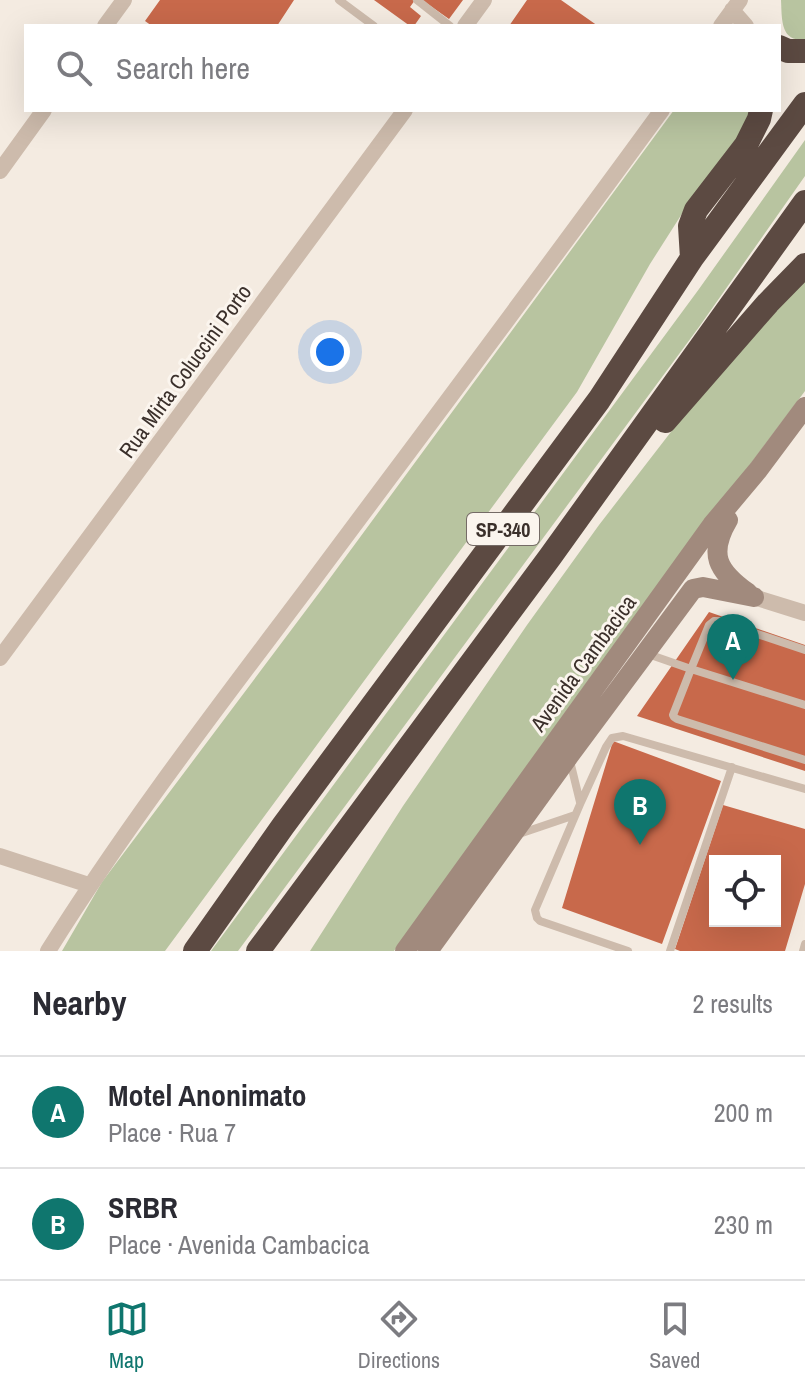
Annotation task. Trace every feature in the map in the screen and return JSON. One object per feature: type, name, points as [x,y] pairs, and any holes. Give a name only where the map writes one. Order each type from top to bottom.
[{"type":"highway","points":[[781,48],[805,51]]},
{"type":"highway","name":"SP-340","points":[[195,951],[293,813],[599,400],[692,258],[805,104]]},
{"type":"highway","points":[[692,258],[690,226],[696,210],[746,145],[761,112]]},
{"type":"highway","name":"SP-340","points":[[258,951],[550,557],[805,202]]},
{"type":"highway","points":[[550,557],[689,393],[805,265]]},
{"type":"highway","points":[[271,951],[398,763]]},
{"type":"street","points":[[106,24],[124,0]]},
{"type":"street","points":[[466,24],[484,0]]},
{"type":"street","points":[[722,24],[736,5],[745,24]]},
{"type":"street","points":[[0,171],[43,112]]},
{"type":"street","name":"Rua Mirta Coluccini Porto","points":[[0,658],[404,112]]},
{"type":"street","points":[[48,951],[89,885],[212,715],[535,285],[661,112]]},
{"type":"street","name":"Avenida Cambacica","points":[[405,951],[712,525],[805,407]]},
{"type":"street","points":[[758,470],[718,539],[717,553],[721,568],[728,579],[754,597],[805,613]]},
{"type":"street","name":"Avenida Cambacica","points":[[428,951],[693,589],[703,587],[754,597]]},
{"type":"street","points":[[0,856],[89,885]]},
{"type":"lane","points":[[339,0],[371,24]]},
{"type":"lane","points":[[417,0],[447,24]]},
{"type":"lane","points":[[805,650],[714,621],[709,625],[674,717],[805,760]]},
{"type":"lane","points":[[626,646],[805,705]]},
{"type":"lane","points":[[628,951],[540,921],[535,910],[612,738],[623,736],[805,789]]},
{"type":"lane","points":[[569,756],[581,802]]},
{"type":"lane","points":[[670,951],[732,767]]},
{"type":"lane","points":[[511,837],[575,815]]},
{"type":"lane","points":[[803,951],[805,944]]},
{"type":"green space","points":[[781,0],[805,0],[805,39],[791,37],[787,33],[782,21]]},
{"type":"green space","points":[[673,112],[749,112],[743,130],[685,209],[650,264],[577,392],[165,951],[62,951],[102,882]]},
{"type":"green space","points":[[805,140],[805,176],[699,327],[238,951],[211,951],[699,289]]},
{"type":"green space","points":[[805,280],[805,391],[588,681],[394,951],[310,951],[403,806],[599,525],[701,393]]},
{"type":"building","points":[[160,0],[294,0],[278,24],[149,24],[145,21]]},
{"type":"building","points":[[374,0],[415,0],[410,7],[421,16],[415,24],[407,24]]},
{"type":"building","points":[[422,0],[463,0],[449,19]]},
{"type":"building","points":[[527,0],[561,0],[595,24],[510,24]]},
{"type":"building","points":[[709,612],[805,645],[805,771],[637,716]]},
{"type":"building","points":[[613,741],[721,781],[662,944],[562,908]]},
{"type":"building","points":[[723,805],[805,829],[805,884],[785,951],[675,949]]},
{"type":"place","name":"Motel Anonimato","points":[[733,680]]},
{"type":"place","name":"SRBR","points":[[640,845]]}]
